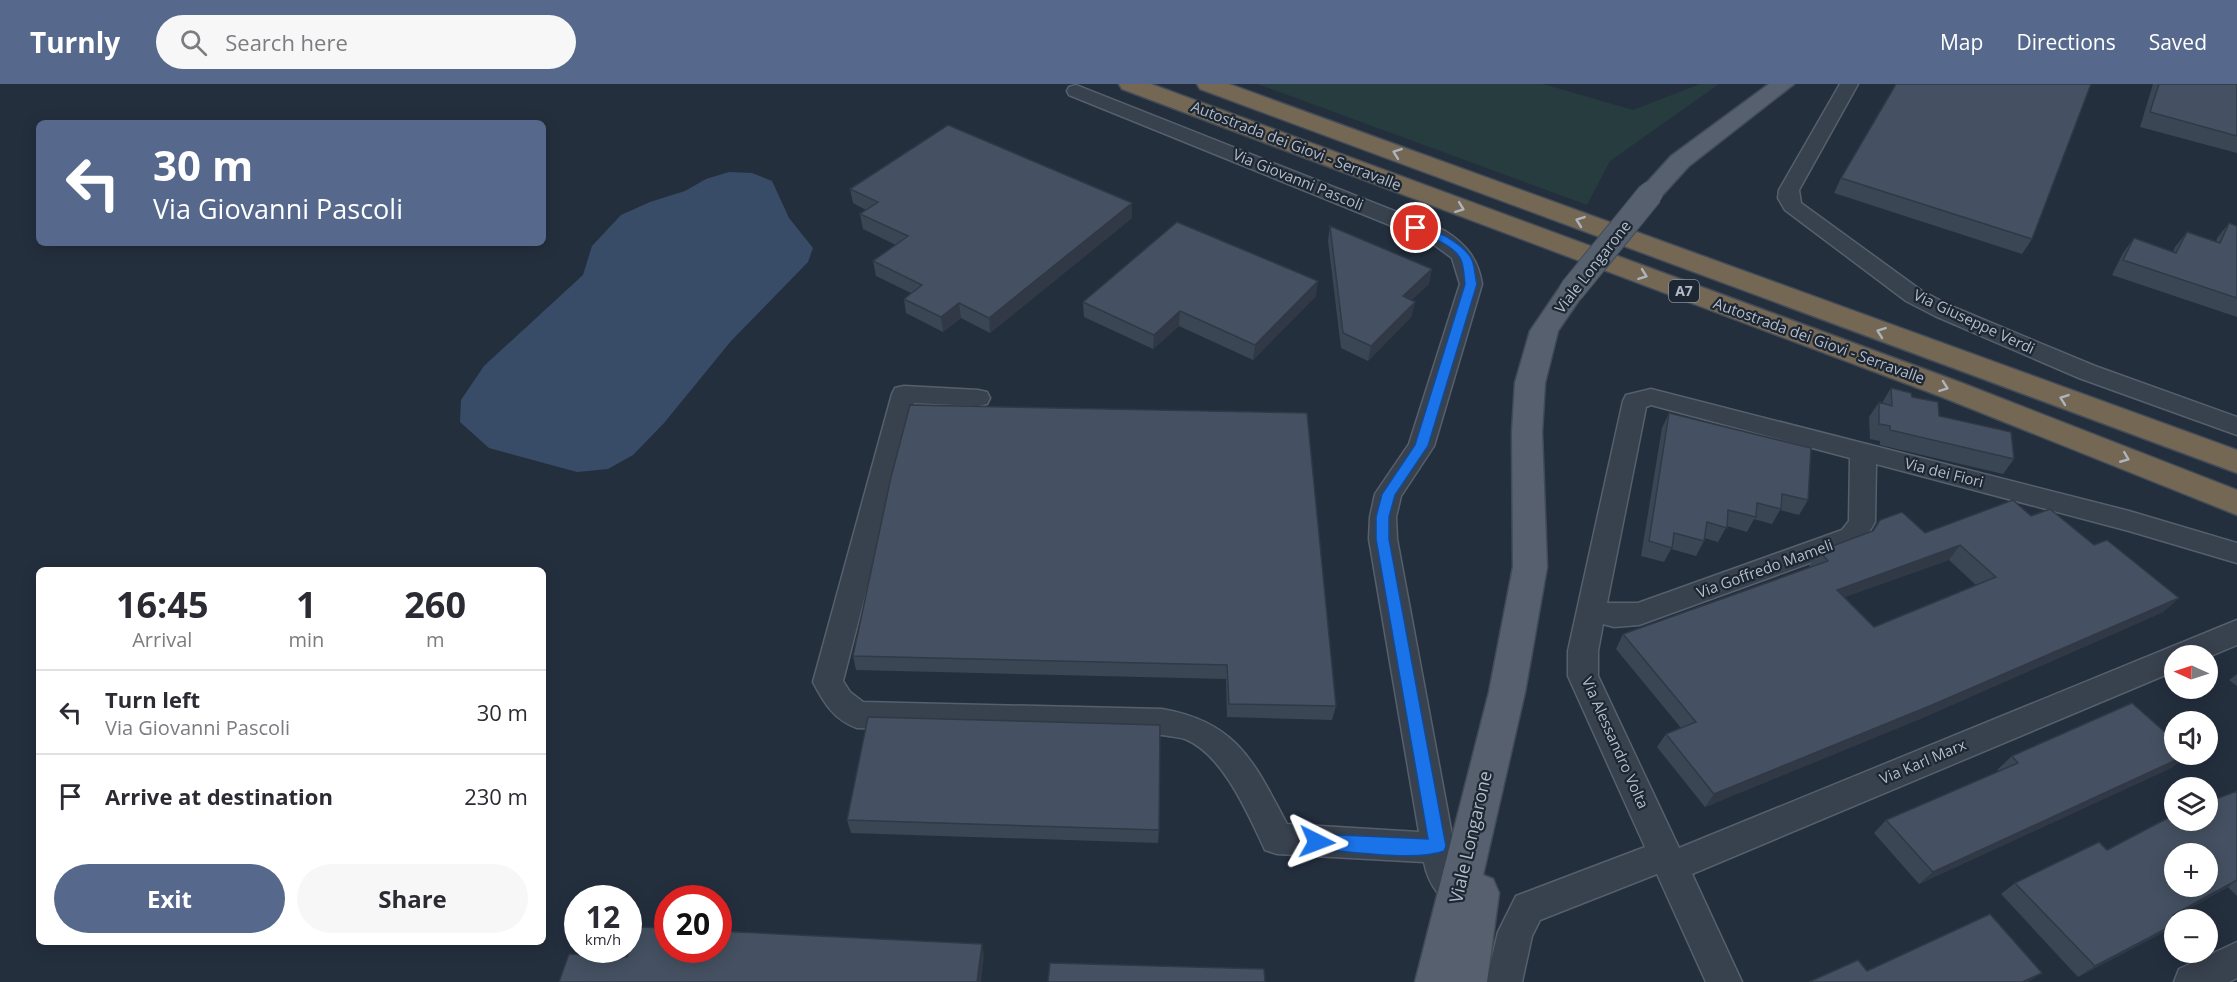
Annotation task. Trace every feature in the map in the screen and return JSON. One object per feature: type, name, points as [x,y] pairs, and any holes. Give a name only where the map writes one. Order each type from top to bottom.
[{"type":"highway","name":"Autostrada dei Giovi - Serravalle","points":[[1130,84],[1940,386],[2237,502]]},
{"type":"highway","name":"Autostrada dei Giovi - Serravalle","points":[[1208,84],[2237,462]]},
{"type":"main road","name":"Viale Longarone","points":[[1437,982],[1467,901],[1493,807],[1507,692],[1530,567],[1527,432],[1530,384],[1544,331],[1572,290],[1650,194],[1680,161],[1783,84]]},
{"type":"main road","name":"Viale Longarone","points":[[1465,982],[1467,901]]},
{"type":"street","name":"Via Giuseppe Verdi","points":[[1849,84],[1789,190],[1788,198],[1792,206],[1914,296],[1943,311],[2087,372],[2237,426]]},
{"type":"street","name":"Via Giovanni Pascoli","points":[[1076,91],[1437,236],[1459,250],[1467,260],[1471,284],[1421,446],[1388,494],[1383,517],[1383,539],[1443,874],[1467,901]]},
{"type":"street","points":[[978,398],[904,394],[828,682],[839,701],[857,715],[1162,723],[1195,729],[1229,755],[1256,798],[1277,839],[1416,847],[1438,846]]},
{"type":"street","name":"Via dei Fiori","points":[[1651,397],[2129,521],[2237,553]]},
{"type":"street","name":"Via Alessandro Volta","points":[[1651,397],[1635,401],[1581,664],[1583,676],[1724,982]]},
{"type":"street","name":"Via Goffredo Mameli","points":[[1592,610],[1614,616],[1639,614],[1852,537],[1862,522],[1863,452]]},
{"type":"street","points":[[2206,645],[2237,632]]},
{"type":"street","name":"Via Karl Marx","points":[[1668,861],[2164,662]]},
{"type":"street","points":[[1504,982],[1515,932],[1528,908],[1668,861]]},
{"type":"street","points":[[2192,982],[2237,959]]},
{"type":"green space","points":[[1258,84],[1543,84],[1633,110],[1700,84],[1719,84],[1610,161],[1587,205]]},
{"type":"water","points":[[729,172],[752,173],[772,181],[789,218],[813,248],[808,262],[731,341],[664,423],[633,455],[608,469],[577,472],[489,448],[460,422],[461,400],[484,366],[583,275],[592,246],[621,215],[650,202],[685,191],[706,179]]},
{"type":"building","points":[[1896,84],[2091,84],[2032,239],[1841,178]]},
{"type":"building","points":[[2159,84],[2237,84],[2237,136],[2150,112]]},
{"type":"building","points":[[948,125],[1132,203],[989,318],[959,303],[941,317],[904,299],[922,285],[873,261],[908,236],[860,214],[878,202],[850,189]]},
{"type":"building","points":[[1177,222],[1318,281],[1255,345],[1180,311],[1154,335],[1083,302]]},
{"type":"building","points":[[2229,223],[2237,226],[2237,298],[2123,260],[2134,238],[2176,253],[2187,232],[2220,243]]},
{"type":"building","points":[[1330,226],[1432,269],[1403,296],[1415,302],[1371,346],[1343,333]]},
{"type":"building","points":[[1891,388],[1911,393],[1912,397],[1938,402],[1939,416],[2011,432],[2014,459],[1890,430],[1890,426],[1879,424],[1879,402],[1892,406]]},
{"type":"building","points":[[910,405],[1307,413],[1336,706],[1229,704],[1227,665],[853,656],[891,477]]},
{"type":"building","points":[[1669,413],[1811,448],[1808,500],[1782,494],[1781,509],[1757,503],[1756,517],[1728,510],[1727,528],[1707,522],[1704,541],[1674,533],[1672,548],[1649,541]]},
{"type":"building","points":[[2013,500],[2031,516],[2050,509],[2094,545],[2107,540],[2179,598],[1932,705],[1714,794],[1666,734],[1696,722],[1623,634],[1828,561],[1819,551],[1873,531],[1880,520],[1902,512],[1925,533]],"holes":[[[1960,545],[1996,577],[1874,627],[1837,590]]]},
{"type":"building","points":[[2132,703],[2164,731],[2165,765],[1933,872],[1886,820],[2018,763],[2012,756]]},
{"type":"building","points":[[868,717],[1160,725],[1159,830],[847,820]]},
{"type":"building","points":[[2237,791],[2237,880],[2218,890],[2218,843],[2164,843],[2164,897],[2206,897],[2184,909],[2164,909],[2164,930],[2095,966],[2015,883],[2099,842],[2107,850],[2164,820],[2164,831],[2218,831],[2218,798]]},
{"type":"building","points":[[1990,914],[2042,973],[2022,982],[1809,982],[1858,960],[1867,971]]},
{"type":"building","points":[[642,927],[654,928],[654,963],[732,963],[732,932],[982,944],[977,982],[559,982],[566,963],[642,963]]},
{"type":"building","points":[[1050,963],[1264,969],[1265,982],[1048,982]]},
{"type":"route","points":[[1317,842],[1438,846],[1383,539],[1383,517],[1388,494],[1421,446],[1471,284],[1467,260],[1459,250],[1437,236],[1416,228]]}]
